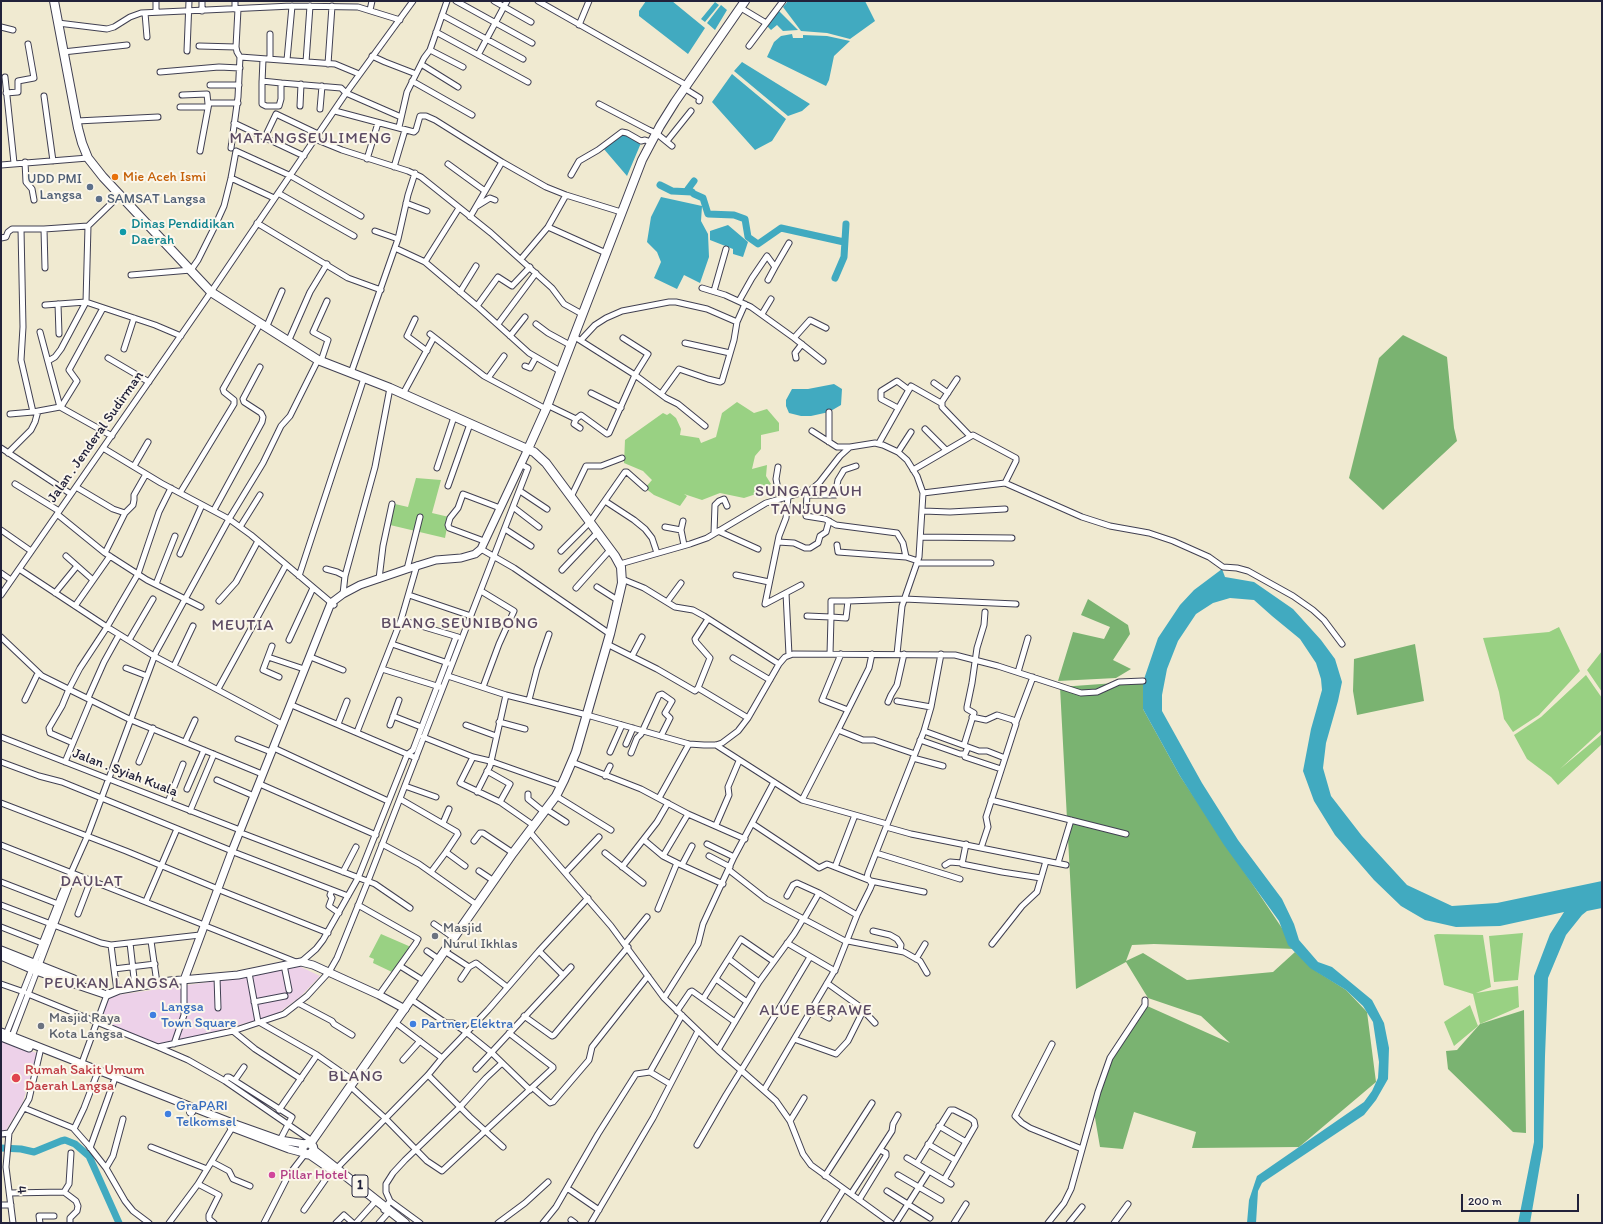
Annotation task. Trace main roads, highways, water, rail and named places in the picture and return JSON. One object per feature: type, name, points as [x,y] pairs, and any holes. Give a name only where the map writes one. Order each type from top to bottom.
[{"type":"highway","points":[[54,1],[77,121],[82,144],[88,158],[96,170],[211,292],[288,342],[319,360],[390,388],[470,424],[524,458],[539,456],[546,463],[620,564],[622,579],[619,601],[610,634],[572,762],[556,796],[513,853],[454,938],[446,952],[308,1148]]},
{"type":"highway","points":[[524,458],[570,345],[577,338],[582,314],[621,212],[651,142],[685,87],[743,4]]},
{"type":"highway","name":"1","points":[[308,1148],[405,1223]]},
{"type":"highway","name":"1","points":[[335,1169],[374,1203],[387,1208],[398,1223]]},
{"type":"main road","points":[[274,750],[294,706],[304,669],[333,603],[343,594],[360,585],[436,560],[469,557],[481,549],[524,458]]},
{"type":"main road","points":[[253,801],[262,785],[282,724],[313,658],[333,603]]},
{"type":"main road","points":[[185,981],[242,832],[262,774],[268,767]]},
{"type":"main road","points":[[185,981],[200,935],[206,926]]},
{"type":"main road","points":[[1,950],[35,967]]},
{"type":"main road","points":[[1,956],[107,993],[157,983],[249,973],[299,962],[313,965],[329,972],[379,995],[405,1009]]},
{"type":"main road","name":"1","points":[[6,1037],[40,1052],[192,1110],[308,1148]]},
{"type":"main road","name":"1","points":[[6,1037],[192,1110],[232,1128],[289,1149],[308,1148]]},
{"type":"water","points":[[646,1],[672,1],[705,28],[688,54],[639,16],[639,11]]},
{"type":"water","points":[[788,1],[865,1],[875,21],[850,39],[827,33],[801,31],[783,7]]},
{"type":"water","points":[[715,2],[719,5],[705,22],[701,19]]},
{"type":"water","points":[[721,5],[727,10],[715,30],[707,23]]},
{"type":"water","points":[[779,11],[798,30],[783,31],[777,25],[771,30],[767,26]]},
{"type":"water","points":[[792,34],[793,38],[803,38],[803,35],[827,36],[850,41],[834,56],[829,80],[826,86],[767,57],[774,42],[781,36]]},
{"type":"water","points":[[742,62],[810,104],[802,111],[788,116],[734,71]]},
{"type":"water","points":[[732,74],[786,119],[772,141],[755,150],[712,102]]},
{"type":"water","points":[[624,133],[641,143],[627,176],[603,148]]},
{"type":"water","points":[[661,197],[702,206],[701,221],[708,234],[709,257],[700,283],[684,275],[677,289],[654,278],[661,262],[657,252],[647,242],[651,217]]},
{"type":"water","points":[[728,225],[748,242],[743,257],[733,254],[733,249],[710,240],[710,231]]},
{"type":"water","points":[[834,384],[842,389],[841,405],[829,412],[811,416],[801,416],[789,413],[786,406],[786,400],[792,389],[808,389]]},
{"type":"water","points":[[1222,569],[1225,577],[1254,582],[1293,609],[1321,640],[1335,659],[1342,682],[1326,743],[1323,768],[1331,796],[1362,836],[1407,885],[1452,906],[1497,903],[1602,881],[1602,908],[1587,911],[1566,935],[1548,978],[1543,1147],[1530,1223],[1518,1223],[1534,1142],[1534,976],[1550,934],[1564,912],[1500,926],[1456,927],[1425,920],[1401,906],[1374,880],[1335,835],[1314,801],[1303,771],[1311,729],[1322,690],[1321,679],[1316,663],[1300,639],[1254,600],[1230,598],[1213,603],[1196,614],[1178,641],[1167,669],[1162,695],[1162,711],[1202,783],[1238,840],[1282,899],[1294,924],[1299,940],[1318,962],[1332,967],[1372,1000],[1384,1023],[1389,1048],[1388,1079],[1376,1100],[1364,1115],[1262,1183],[1258,1191],[1256,1223],[1247,1223],[1249,1200],[1257,1176],[1364,1102],[1372,1091],[1378,1078],[1379,1062],[1373,1022],[1363,1006],[1346,990],[1310,968],[1288,945],[1279,921],[1224,845],[1180,776],[1143,709],[1143,682],[1158,638],[1180,605],[1194,590]]},
{"type":"waterway","points":[[694,181],[688,189],[694,194],[703,198],[708,214],[734,215],[745,219],[748,237],[758,244],[781,228],[844,242]]},
{"type":"waterway","points":[[660,185],[672,191],[692,192]]},
{"type":"waterway","points":[[835,278],[844,257],[846,224]]},
{"type":"waterway","points":[[1,1148],[21,1149],[34,1152],[65,1140],[75,1144],[89,1156],[119,1223]]},
{"type":"place","name":"Mie Aceh Ismi","points":[[115,177]]},
{"type":"place","name":"UDD PMI Langsa","points":[[90,187]]},
{"type":"place","name":"SAMSAT Langsa","points":[[99,199]]},
{"type":"place","name":"Dinas Pendidikan Daerah","points":[[123,232]]},
{"type":"place","name":"Masjid Nurul Ikhlas","points":[[435,936]]},
{"type":"place","name":"Langsa Town Square","points":[[153,1015]]},
{"type":"place","name":"Partner Elektra","points":[[413,1024]]},
{"type":"place","name":"Masjid Raya Kota Langsa","points":[[41,1026]]},
{"type":"place","name":"Rumah Sakit Umum Daerah Langsa","points":[[16,1078]]},
{"type":"place","name":"GraPARI Telkomsel","points":[[168,1114]]},
{"type":"place","name":"Pillar Hotel","points":[[272,1175]]},
{"type":"district","name":"MATANGSEULIMENG","points":[[311,139]]},
{"type":"district","name":"SUNGAIPAUH TANJUNG","points":[[809,501]]},
{"type":"district","name":"BLANG SEUNIBONG","points":[[460,624]]},
{"type":"district","name":"MEUTIA","points":[[243,626]]},
{"type":"district","name":"DAULAT","points":[[92,882]]},
{"type":"district","name":"PEUKAN LANGSA","points":[[112,984]]},
{"type":"district","name":"ALUE BERAWE","points":[[816,1011]]},
{"type":"district","name":"BLANG","points":[[356,1077]]}]
